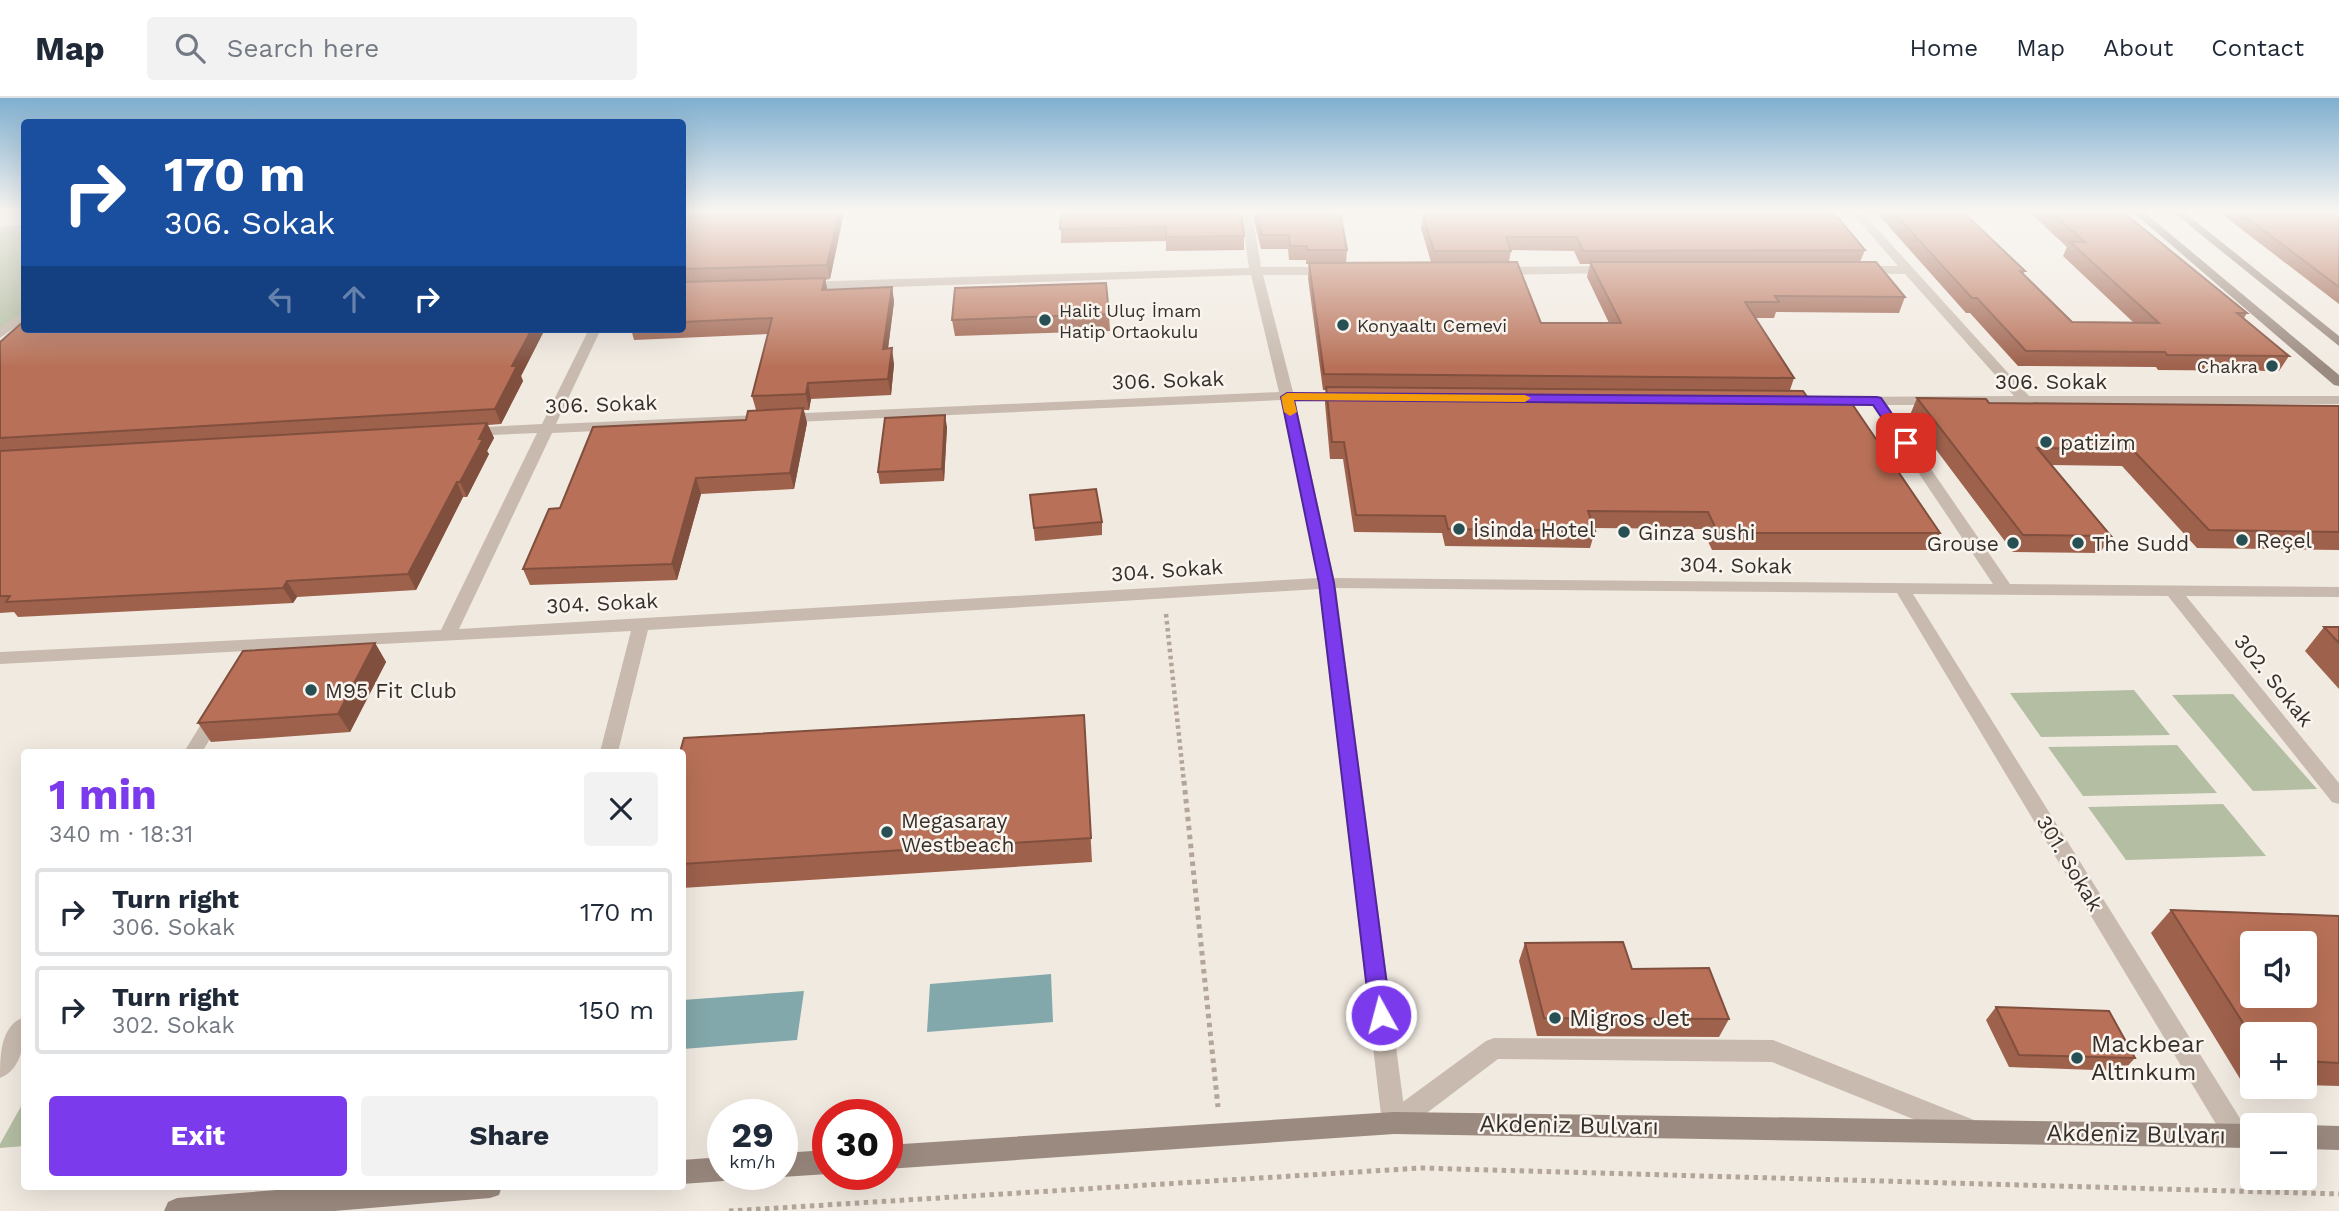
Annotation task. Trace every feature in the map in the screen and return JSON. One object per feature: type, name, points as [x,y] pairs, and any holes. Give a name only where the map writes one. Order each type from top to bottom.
[{"type":"main road","points":[[2199,264],[2339,382]]},
{"type":"main road","points":[[2242,264],[2339,342]]},
{"type":"main road","name":"Akdeniz Bulvarı","points":[[903,1156],[1394,1123],[2240,1136]]},
{"type":"main road","points":[[2317,1137],[2339,1138]]},
{"type":"main road","points":[[686,1172],[707,1170]]},
{"type":"main road","points":[[177,1211],[444,1190]]},
{"type":"street","points":[[1255,264],[1287,397],[1326,583],[1394,1123],[1494,1048],[1773,1051],[1971,1130]]},
{"type":"street","points":[[1903,264],[2026,402]]},
{"type":"street","points":[[1492,271],[1630,270]]},
{"type":"street","points":[[1839,270],[1908,270]]},
{"type":"street","points":[[791,287],[1256,271],[1339,271]]},
{"type":"street","points":[[0,334],[21,317]]},
{"type":"street","points":[[448,633],[593,333]]},
{"type":"street","name":"306. Sokak","points":[[452,433],[1287,397],[1369,397]]},
{"type":"street","name":"306. Sokak","points":[[1808,400],[2339,400]]},
{"type":"street","points":[[1877,401],[2006,590]]},
{"type":"street","name":"304. Sokak","points":[[0,657],[641,625],[1326,583],[2339,592]]},
{"type":"street","name":"301. Sokak","points":[[1903,590],[2240,1130]]},
{"type":"street","name":"302. Sokak","points":[[2174,592],[2339,797]]},
{"type":"street","points":[[610,749],[641,625]]},
{"type":"street","points":[[246,666],[259,644]]},
{"type":"street","points":[[195,749],[226,698]]},
{"type":"street","points":[[0,1067],[21,1032]]},
{"type":"path","points":[[1163,593],[1221,1133]]},
{"type":"path","points":[[729,1211],[1421,1168],[2339,1194]]},
{"type":"green space","points":[[0,264],[21,264],[21,318],[0,335]]},
{"type":"green space","points":[[2134,690],[2170,735],[2041,737],[2010,693]]},
{"type":"green space","points":[[2233,694],[2317,789],[2253,791],[2172,695]]},
{"type":"green space","points":[[2177,745],[2217,793],[2083,796],[2048,747]]},
{"type":"green space","points":[[2223,804],[2266,856],[2126,860],[2088,807]]},
{"type":"green space","points":[[21,1106],[21,1146],[0,1148]]},
{"type":"water","points":[[1051,974],[1053,1022],[927,1032],[930,984]]},
{"type":"water","points":[[804,991],[797,1040],[686,1049],[686,1000]]},
{"type":"building","points":[[686,264],[827,265],[686,269]]},
{"type":"building","points":[[1309,264],[1518,264],[1541,323],[1621,323],[1591,264],[1878,264],[1905,297],[1775,296],[1779,302],[1745,302],[1794,378],[1324,374]]},
{"type":"building","points":[[1941,264],[2018,264],[2025,271],[2020,271],[2072,322],[2159,323],[2094,264],[2187,264],[2247,313],[2237,313],[2289,356],[2026,351],[1977,298],[1972,298]]},
{"type":"building","points":[[2308,264],[2339,264],[2339,287]]},
{"type":"building","points":[[825,278],[822,290],[892,287],[883,349],[892,348],[888,379],[808,383],[806,394],[752,396],[772,318],[686,322],[686,282]]},
{"type":"building","points":[[1106,283],[1109,314],[952,320],[955,288]]},
{"type":"building","points":[[21,324],[21,333],[530,333],[512,366],[517,366],[495,409],[0,438],[0,342]]},
{"type":"building","points":[[1326,387],[1803,391],[1808,398],[1848,398],[1940,533],[1718,533],[1708,512],[1588,511],[1595,531],[1448,529],[1445,516],[1356,515],[1344,442],[1332,442]]},
{"type":"building","points":[[1917,398],[1986,399],[1989,403],[2339,406],[2339,532],[2209,530],[2132,449],[2037,448],[2111,536],[2023,535]]},
{"type":"building","points":[[803,408],[790,473],[696,478],[672,564],[523,569],[549,509],[560,508],[593,427],[746,420],[748,411]]},
{"type":"building","points":[[945,415],[942,469],[878,472],[885,418]]},
{"type":"building","points":[[487,423],[479,439],[483,439],[408,574],[287,581],[283,588],[6,602],[10,596],[0,596],[0,451]]},
{"type":"building","points":[[1096,489],[1102,522],[1034,528],[1030,495]]},
{"type":"building","points":[[2324,627],[2339,627],[2339,643]]},
{"type":"building","points":[[375,643],[338,714],[198,723],[243,651]]},
{"type":"building","name":"Megasaray Westbeach","points":[[1084,715],[1091,838],[686,864],[686,749],[681,749],[684,738]]},
{"type":"building","points":[[2171,910],[2339,916],[2339,1063],[2317,1062],[2317,1022],[2242,1022]]},
{"type":"building","points":[[1623,942],[1632,969],[1709,968],[1729,1019],[1544,1018],[1525,943]]},
{"type":"building","points":[[1996,1007],[2109,1011],[2135,1058],[2019,1055]]},
{"type":"slow traffic","points":[[1290,412],[1287,397],[1525,398]]},
{"type":"place","name":"Halit Uluç İmam Hatip Ortaokulu","points":[[1045,320]]},
{"type":"place","name":"Konyaaltı Cemevi","points":[[1343,325]]},
{"type":"place","name":"Chakra","points":[[2272,366]]},
{"type":"place","name":"patizim","points":[[2046,442]]},
{"type":"place","name":"İsinda Hotel","points":[[1459,529]]},
{"type":"place","name":"Ginza sushi","points":[[1624,532]]},
{"type":"place","name":"Reçel","points":[[2242,540]]},
{"type":"place","name":"Grouse","points":[[2013,543]]},
{"type":"place","name":"The Sudd","points":[[2078,543]]},
{"type":"place","name":"M95 Fit Club","points":[[311,690]]},
{"type":"place","name":"Megasaray Westbeach","points":[[887,832]]},
{"type":"place","name":"Migros Jet","points":[[1555,1018]]},
{"type":"place","name":"Mackbear Altınkum","points":[[2077,1058]]},
{"type":"route","points":[[1381,1015],[1326,583],[1287,397],[1877,401],[1906,443]]}]
